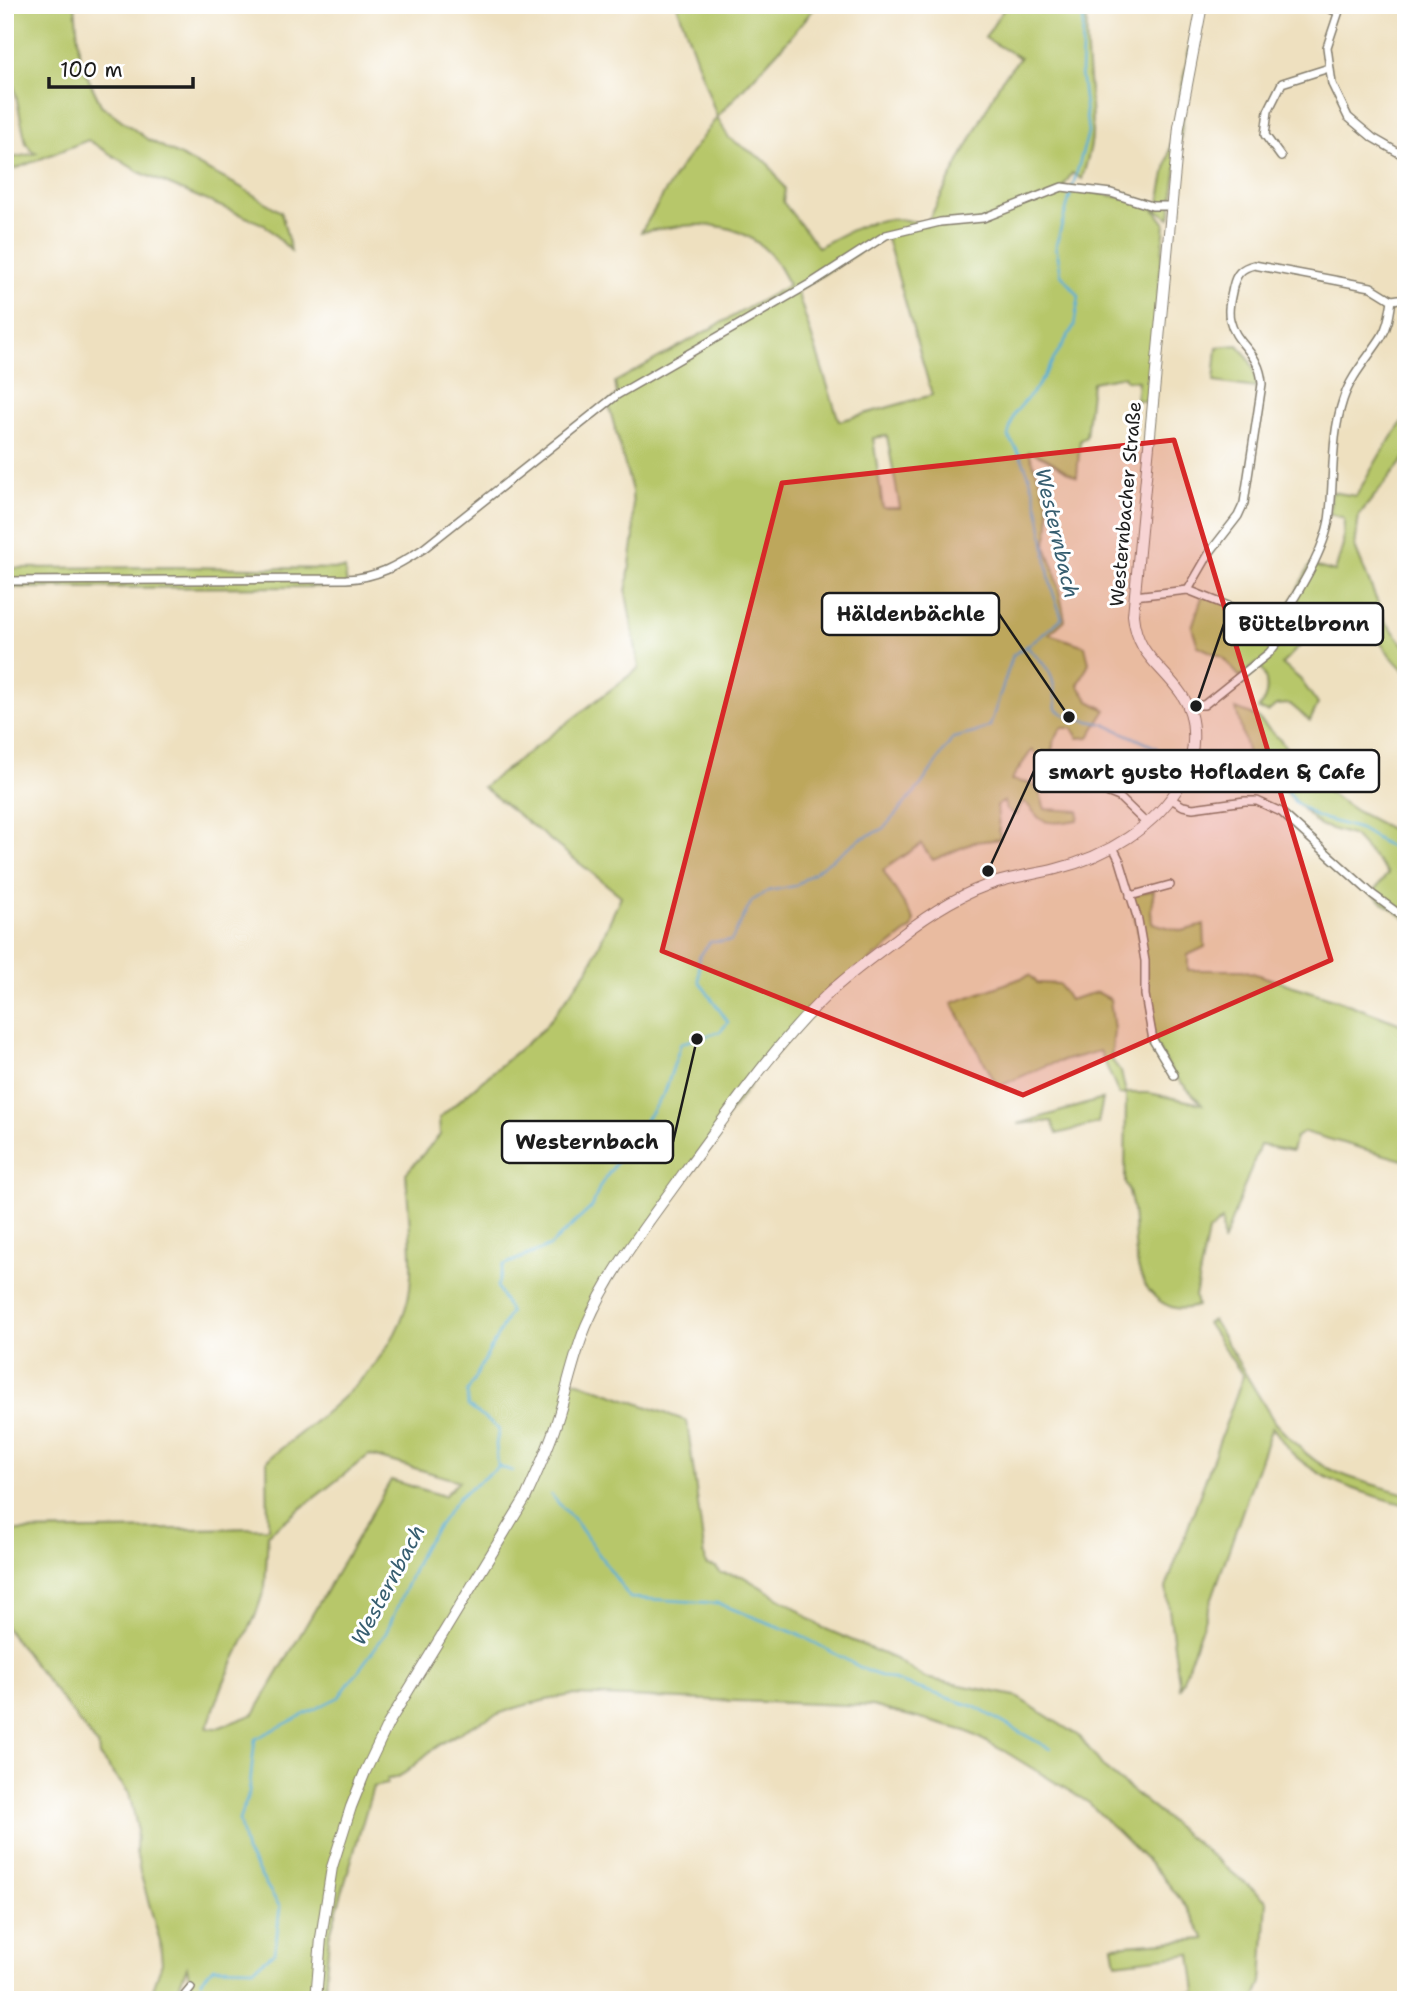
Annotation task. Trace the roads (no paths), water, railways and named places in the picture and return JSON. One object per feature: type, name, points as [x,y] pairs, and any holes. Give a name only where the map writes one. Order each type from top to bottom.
[{"type":"street","name":"Westernbacher Straße","points":[[316,2000],[321,1938],[332,1867],[351,1807],[388,1724],[501,1539],[540,1468],[586,1328],[622,1258],[724,1116],[761,1069],[831,991],[901,935],[978,889],[1079,862],[1113,847],[1146,823],[1171,799],[1183,780],[1193,747],[1187,705],[1181,693],[1145,654],[1138,640],[1133,615],[1179,127],[1202,5]]},
{"type":"street","points":[[1320,5],[1340,9],[1327,47],[1332,84],[1348,117],[1373,138],[1406,156]]},
{"type":"street","points":[[1281,157],[1265,135],[1268,111],[1282,83],[1329,68]]},
{"type":"street","points":[[5,581],[346,579],[363,578],[390,570],[423,549],[617,395],[813,282],[886,235],[940,222],[983,218],[1062,187],[1111,193],[1152,206],[1172,206]]},
{"type":"street","points":[[1188,590],[1244,503],[1262,384],[1257,361],[1232,328],[1229,318],[1228,309],[1235,278],[1240,271],[1254,265],[1371,288],[1392,299],[1406,298]]},
{"type":"street","points":[[1187,705],[1204,705],[1269,653],[1289,628],[1287,610],[1324,541],[1330,514],[1331,469],[1344,397],[1357,371],[1383,335],[1392,299]]},
{"type":"street","points":[[1134,596],[1188,590],[1261,619],[1287,610]]},
{"type":"street","points":[[1060,773],[1119,797],[1146,823]]},
{"type":"street","points":[[1171,799],[1188,808],[1245,801],[1268,805],[1281,812],[1372,894],[1406,919]]},
{"type":"street","points":[[1113,847],[1138,920],[1145,961],[1145,995],[1153,1040],[1174,1075]]},
{"type":"street","points":[[1130,896],[1170,885]]},
{"type":"street","points":[[181,2000],[191,1988]]},
{"type":"waterway","name":"Westernbach","points":[[201,1981],[213,1967],[254,1968],[275,1952],[280,1907],[246,1852],[239,1820],[249,1793],[255,1739],[339,1697],[386,1633],[423,1547],[459,1497],[498,1467],[496,1444],[499,1429],[468,1406],[467,1393],[510,1312],[497,1287],[504,1265],[550,1246],[592,1207],[600,1186],[665,1092],[681,1043],[720,1032],[728,1022],[699,981],[699,957],[710,942],[731,941],[752,901],[768,891],[795,886],[860,839],[883,829],[921,785],[953,738],[990,726],[1013,655],[1062,618],[1050,581],[1041,521],[1032,486],[1008,436],[1014,414],[1037,387],[1074,326],[1079,296],[1061,274],[1056,245],[1088,133],[1081,72],[1084,5]]},
{"type":"waterway","points":[[1027,647],[1042,661],[1050,674],[1056,709],[1069,717],[1104,724],[1157,748]]},
{"type":"waterway","points":[[1219,755],[1274,770],[1295,802],[1317,817],[1360,829],[1390,847],[1406,852]]},
{"type":"waterway","points":[[499,1467],[513,1471]]},
{"type":"waterway","points":[[551,1495],[576,1522],[630,1598],[717,1603],[800,1635],[869,1672],[975,1707],[1050,1749]]},
{"type":"place","name":"Büttelbronn","points":[[1196,706]]},
{"type":"place","name":"Häldenbächle","points":[[1069,717]]},
{"type":"place","name":"smart gusto Hofladen & Cafe","points":[[988,871]]},
{"type":"place","name":"Westernbach","points":[[697,1039]]}]
